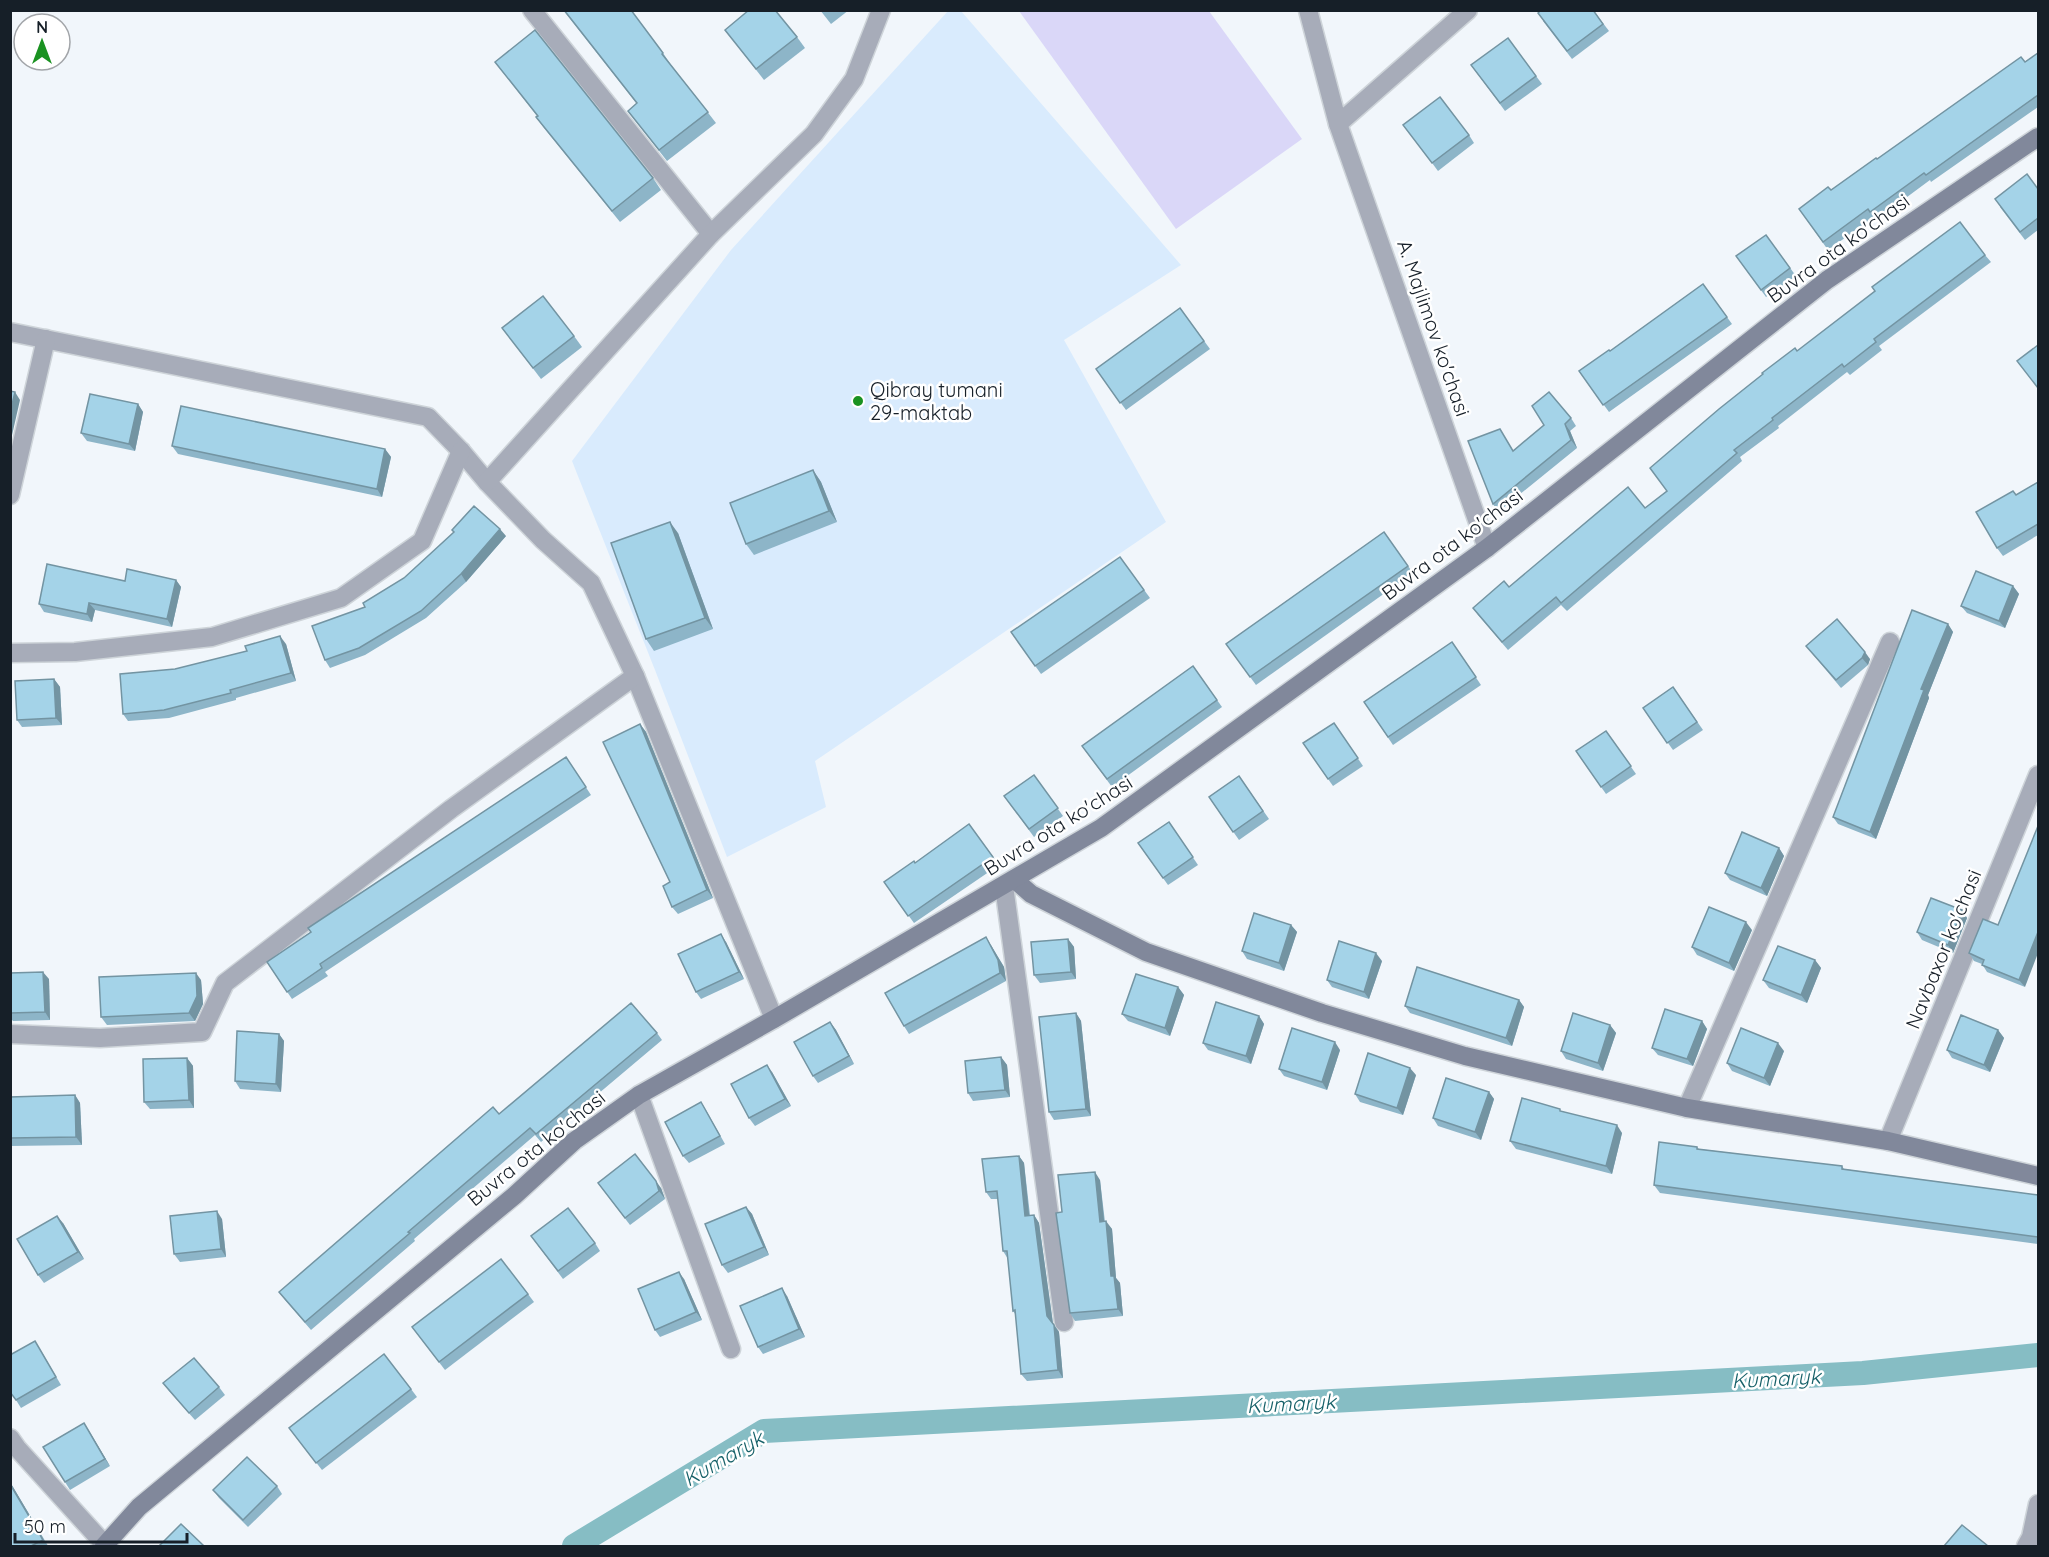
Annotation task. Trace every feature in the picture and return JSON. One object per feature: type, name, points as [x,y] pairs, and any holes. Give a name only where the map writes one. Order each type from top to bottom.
[{"type":"main road","name":"Buvra ota ko'chasi","points":[[104,1546],[147,1499],[505,1203],[574,1141],[639,1095],[1101,828],[1487,548],[1827,280],[2038,137]]},
{"type":"main road","points":[[1009,883],[1146,952],[1322,1013],[1465,1056],[1686,1108],[1888,1141],[2038,1176]]},
{"type":"street","points":[[532,10],[711,234]]},
{"type":"street","points":[[487,483],[711,234],[814,134],[854,79],[881,10]]},
{"type":"street","name":"A. Majlimov ko'chasi","points":[[1308,10],[1338,124],[1487,548]]},
{"type":"street","points":[[1338,124],[1468,10]]},
{"type":"street","points":[[10,332],[428,417],[461,451],[487,483],[543,540],[591,583],[635,676],[774,1019]]},
{"type":"street","points":[[10,495],[46,339]]},
{"type":"street","points":[[10,653],[75,652],[213,637],[341,598],[422,541],[461,451]]},
{"type":"street","points":[[1686,1108],[1890,642]]},
{"type":"street","points":[[10,1034],[100,1038],[202,1032],[225,983],[451,809],[635,676]]},
{"type":"street","name":"Navbaxor ko'chasi","points":[[1888,1141],[2038,775]]},
{"type":"street","points":[[1009,883],[1064,1322]]},
{"type":"street","points":[[639,1095],[731,1349]]},
{"type":"street","points":[[10,1438],[104,1546]]},
{"type":"street","points":[[2032,1539],[2038,1504]]},
{"type":"shaded area","name":"Qibray tumani 29-maktab","points":[[948,11],[961,11],[1181,265],[1064,340],[1166,522],[815,761],[826,807],[727,857],[572,461],[731,250]]},
{"type":"shaded area","points":[[1019,11],[1209,11],[1302,139],[1176,229]]},
{"type":"building","points":[[564,10],[631,10],[708,112],[659,150],[628,111],[637,103]]},
{"type":"building","points":[[749,10],[775,10],[797,37],[756,69],[725,30]]},
{"type":"building","points":[[1541,10],[1593,10],[1603,24],[1567,51],[1538,13]]},
{"type":"building","points":[[535,30],[653,178],[612,211],[495,62]]},
{"type":"building","points":[[1508,38],[1536,76],[1500,103],[1471,65]]},
{"type":"building","points":[[2038,53],[2038,95],[1926,175],[1924,173],[1870,212],[1868,209],[1823,242],[1799,209],[1828,187],[1831,190],[1877,159],[2021,57],[2025,62]]},
{"type":"building","points":[[1440,97],[1469,135],[1432,163],[1403,125]]},
{"type":"building","points":[[2027,174],[2038,189],[2038,218],[2020,232],[1995,199]]},
{"type":"building","points":[[1960,222],[1985,255],[1874,339],[1876,342],[1844,367],[1842,364],[1772,418],[1773,420],[1734,450],[1737,453],[1561,603],[1556,597],[1502,642],[1473,608],[1504,581],[1509,587],[1628,487],[1645,508],[1667,491],[1650,468],[1762,373],[1795,348],[1797,351],[1875,291],[1872,287]]},
{"type":"building","points":[[1766,235],[1790,268],[1761,290],[1736,256]]},
{"type":"building","points":[[1703,284],[1727,317],[1603,405],[1579,371]]},
{"type":"building","points":[[543,296],[574,336],[533,368],[502,328]]},
{"type":"building","points":[[1180,308],[1204,341],[1120,403],[1096,369]]},
{"type":"building","points":[[2038,345],[2038,388],[2017,361]]},
{"type":"building","points":[[10,391],[15,392],[10,413]]},
{"type":"building","points":[[1549,392],[1571,418],[1565,424],[1571,440],[1493,504],[1468,441],[1500,429],[1513,451],[1544,425],[1532,406]]},
{"type":"building","points":[[90,394],[138,404],[129,444],[81,433]]},
{"type":"building","points":[[181,406],[385,449],[377,489],[172,446]]},
{"type":"building","points":[[813,470],[829,511],[746,544],[730,503]]},
{"type":"building","points":[[2038,482],[2038,524],[1997,548],[1976,512],[2013,491],[2016,495]]},
{"type":"building","points":[[474,506],[500,529],[461,574],[421,611],[359,648],[325,660],[312,626],[365,607],[363,603],[404,578],[454,532],[452,530]]},
{"type":"building","points":[[670,522],[705,618],[646,639],[611,543]]},
{"type":"building","points":[[1384,532],[1408,566],[1250,677],[1226,644]]},
{"type":"building","points":[[1120,557],[1144,590],[1035,666],[1011,632]]},
{"type":"building","points":[[47,564],[125,581],[127,569],[176,580],[167,619],[89,603],[87,614],[39,604]]},
{"type":"building","points":[[1976,571],[2013,586],[1999,621],[1961,606]]},
{"type":"building","points":[[1912,610],[1948,624],[1921,689],[1924,690],[1870,832],[1833,817]]},
{"type":"building","points":[[1837,619],[1865,652],[1862,658],[1836,680],[1806,646]]},
{"type":"building","points":[[280,636],[291,673],[230,690],[231,693],[164,710],[123,714],[120,674],[175,669],[247,651],[245,646]]},
{"type":"building","points":[[1452,642],[1476,677],[1388,737],[1364,702]]},
{"type":"building","points":[[1193,666],[1217,700],[1107,779],[1082,746]]},
{"type":"building","points":[[54,679],[56,718],[17,720],[15,681]]},
{"type":"building","points":[[1673,687],[1697,722],[1667,743],[1643,708]]},
{"type":"building","points":[[1334,723],[1358,758],[1328,779],[1303,743]]},
{"type":"building","points":[[640,724],[707,890],[672,907],[663,886],[670,882],[603,742]]},
{"type":"building","points":[[1606,731],[1631,766],[1601,787],[1576,751]]},
{"type":"building","points":[[566,757],[586,787],[320,964],[322,968],[287,992],[267,962],[311,932],[308,928]]},
{"type":"building","points":[[1034,775],[1058,808],[1029,829],[1004,796]]},
{"type":"building","points":[[1239,776],[1263,811],[1233,832],[1209,797]]},
{"type":"building","points":[[1169,822],[1193,857],[1163,878],[1138,843]]},
{"type":"building","points":[[969,824],[993,857],[908,916],[884,882]]},
{"type":"building","points":[[2038,826],[2038,932],[2019,980],[1982,965],[1984,960],[1969,953],[1983,919],[1998,925]]},
{"type":"building","points":[[1742,832],[1779,848],[1761,888],[1725,873]]},
{"type":"building","points":[[1931,898],[1962,910],[1948,945],[1917,932]]},
{"type":"building","points":[[1709,907],[1746,922],[1729,963],[1692,947]]},
{"type":"building","points":[[1254,913],[1291,925],[1279,963],[1242,951]]},
{"type":"building","points":[[721,934],[739,972],[696,992],[678,954]]},
{"type":"building","points":[[986,937],[998,960],[1000,973],[904,1026],[885,993]]},
{"type":"building","points":[[1068,939],[1071,972],[1034,975],[1031,942]]},
{"type":"building","points":[[1339,941],[1376,953],[1364,992],[1327,980]]},
{"type":"building","points":[[1778,946],[1815,960],[1801,995],[1763,980]]},
{"type":"building","points":[[1417,967],[1519,1000],[1506,1038],[1405,1006]]},
{"type":"building","points":[[43,972],[45,1012],[10,1013],[10,973]]},
{"type":"building","points":[[196,973],[197,996],[189,1013],[101,1017],[99,977]]},
{"type":"building","points":[[1136,974],[1178,987],[1165,1028],[1122,1014]]},
{"type":"building","points":[[1216,1002],[1259,1016],[1246,1056],[1203,1043]]},
{"type":"building","points":[[631,1003],[657,1033],[536,1134],[530,1128],[305,1322],[279,1292],[493,1107],[499,1114]]},
{"type":"building","points":[[1665,1009],[1702,1021],[1687,1059],[1652,1048]]},
{"type":"building","points":[[1076,1013],[1086,1109],[1049,1112],[1039,1017]]},
{"type":"building","points":[[1573,1013],[1610,1025],[1598,1063],[1561,1051]]},
{"type":"building","points":[[1961,1015],[1998,1030],[1984,1065],[1947,1050]]},
{"type":"building","points":[[830,1022],[849,1056],[813,1076],[794,1042]]},
{"type":"building","points":[[1292,1028],[1335,1042],[1322,1082],[1279,1069]]},
{"type":"building","points":[[1741,1028],[1778,1043],[1764,1078],[1727,1063]]},
{"type":"building","points":[[237,1031],[279,1034],[276,1084],[235,1081]]},
{"type":"building","points":[[1368,1053],[1410,1068],[1397,1108],[1355,1094]]},
{"type":"building","points":[[1001,1057],[1005,1090],[968,1093],[965,1061]]},
{"type":"building","points":[[187,1058],[189,1100],[144,1102],[143,1059]]},
{"type":"building","points":[[767,1065],[785,1099],[749,1118],[731,1084]]},
{"type":"building","points":[[1446,1078],[1489,1092],[1475,1132],[1433,1118]]},
{"type":"building","points":[[75,1095],[76,1137],[10,1138],[10,1097]]},
{"type":"building","points":[[1522,1098],[1560,1109],[1560,1111],[1617,1125],[1606,1166],[1510,1141]]},
{"type":"building","points":[[701,1102],[720,1136],[683,1156],[665,1122]]},
{"type":"building","points":[[1659,1142],[2038,1195],[2038,1237],[1654,1185]]},
{"type":"building","points":[[635,1154],[656,1181],[659,1191],[625,1218],[598,1183]]},
{"type":"building","points":[[1019,1156],[1025,1216],[1034,1215],[1047,1316],[1054,1325],[1058,1370],[1021,1374],[1015,1310],[1013,1311],[1007,1251],[1003,1251],[997,1191],[986,1192],[982,1159]]},
{"type":"building","points":[[1095,1172],[1100,1222],[1106,1221],[1111,1276],[1114,1276],[1118,1309],[1070,1313],[1056,1213],[1062,1212],[1058,1175]]},
{"type":"building","points":[[746,1207],[764,1247],[722,1265],[705,1224]]},
{"type":"building","points":[[568,1208],[595,1243],[558,1271],[531,1236]]},
{"type":"building","points":[[217,1211],[221,1249],[174,1254],[170,1216]]},
{"type":"building","points":[[57,1216],[78,1252],[38,1275],[17,1239]]},
{"type":"building","points":[[501,1259],[528,1294],[439,1362],[412,1327]]},
{"type":"building","points":[[679,1272],[696,1312],[655,1330],[638,1289]]},
{"type":"building","points":[[782,1288],[799,1329],[758,1347],[740,1306]]},
{"type":"building","points":[[35,1341],[56,1377],[16,1400],[10,1392],[10,1355]]},
{"type":"building","points":[[384,1354],[411,1389],[316,1463],[289,1428]]},
{"type":"building","points":[[194,1358],[219,1387],[189,1413],[163,1383]]},
{"type":"building","points":[[84,1423],[105,1459],[65,1482],[43,1447]]},
{"type":"building","points":[[247,1457],[277,1486],[243,1520],[213,1490]]},
{"type":"building","points":[[10,1484],[43,1540],[31,1546],[10,1546]]},
{"type":"building","points":[[181,1524],[204,1546],[159,1546]]},
{"type":"building","points":[[1962,1525],[1988,1546],[1944,1546]]},
{"type":"waterway","name":"Kumaryk","points":[[574,1546],[764,1431],[1863,1373],[2038,1355]]},
{"type":"place","name":"Qibray tumani 29-maktab","points":[[858,401]]}]
